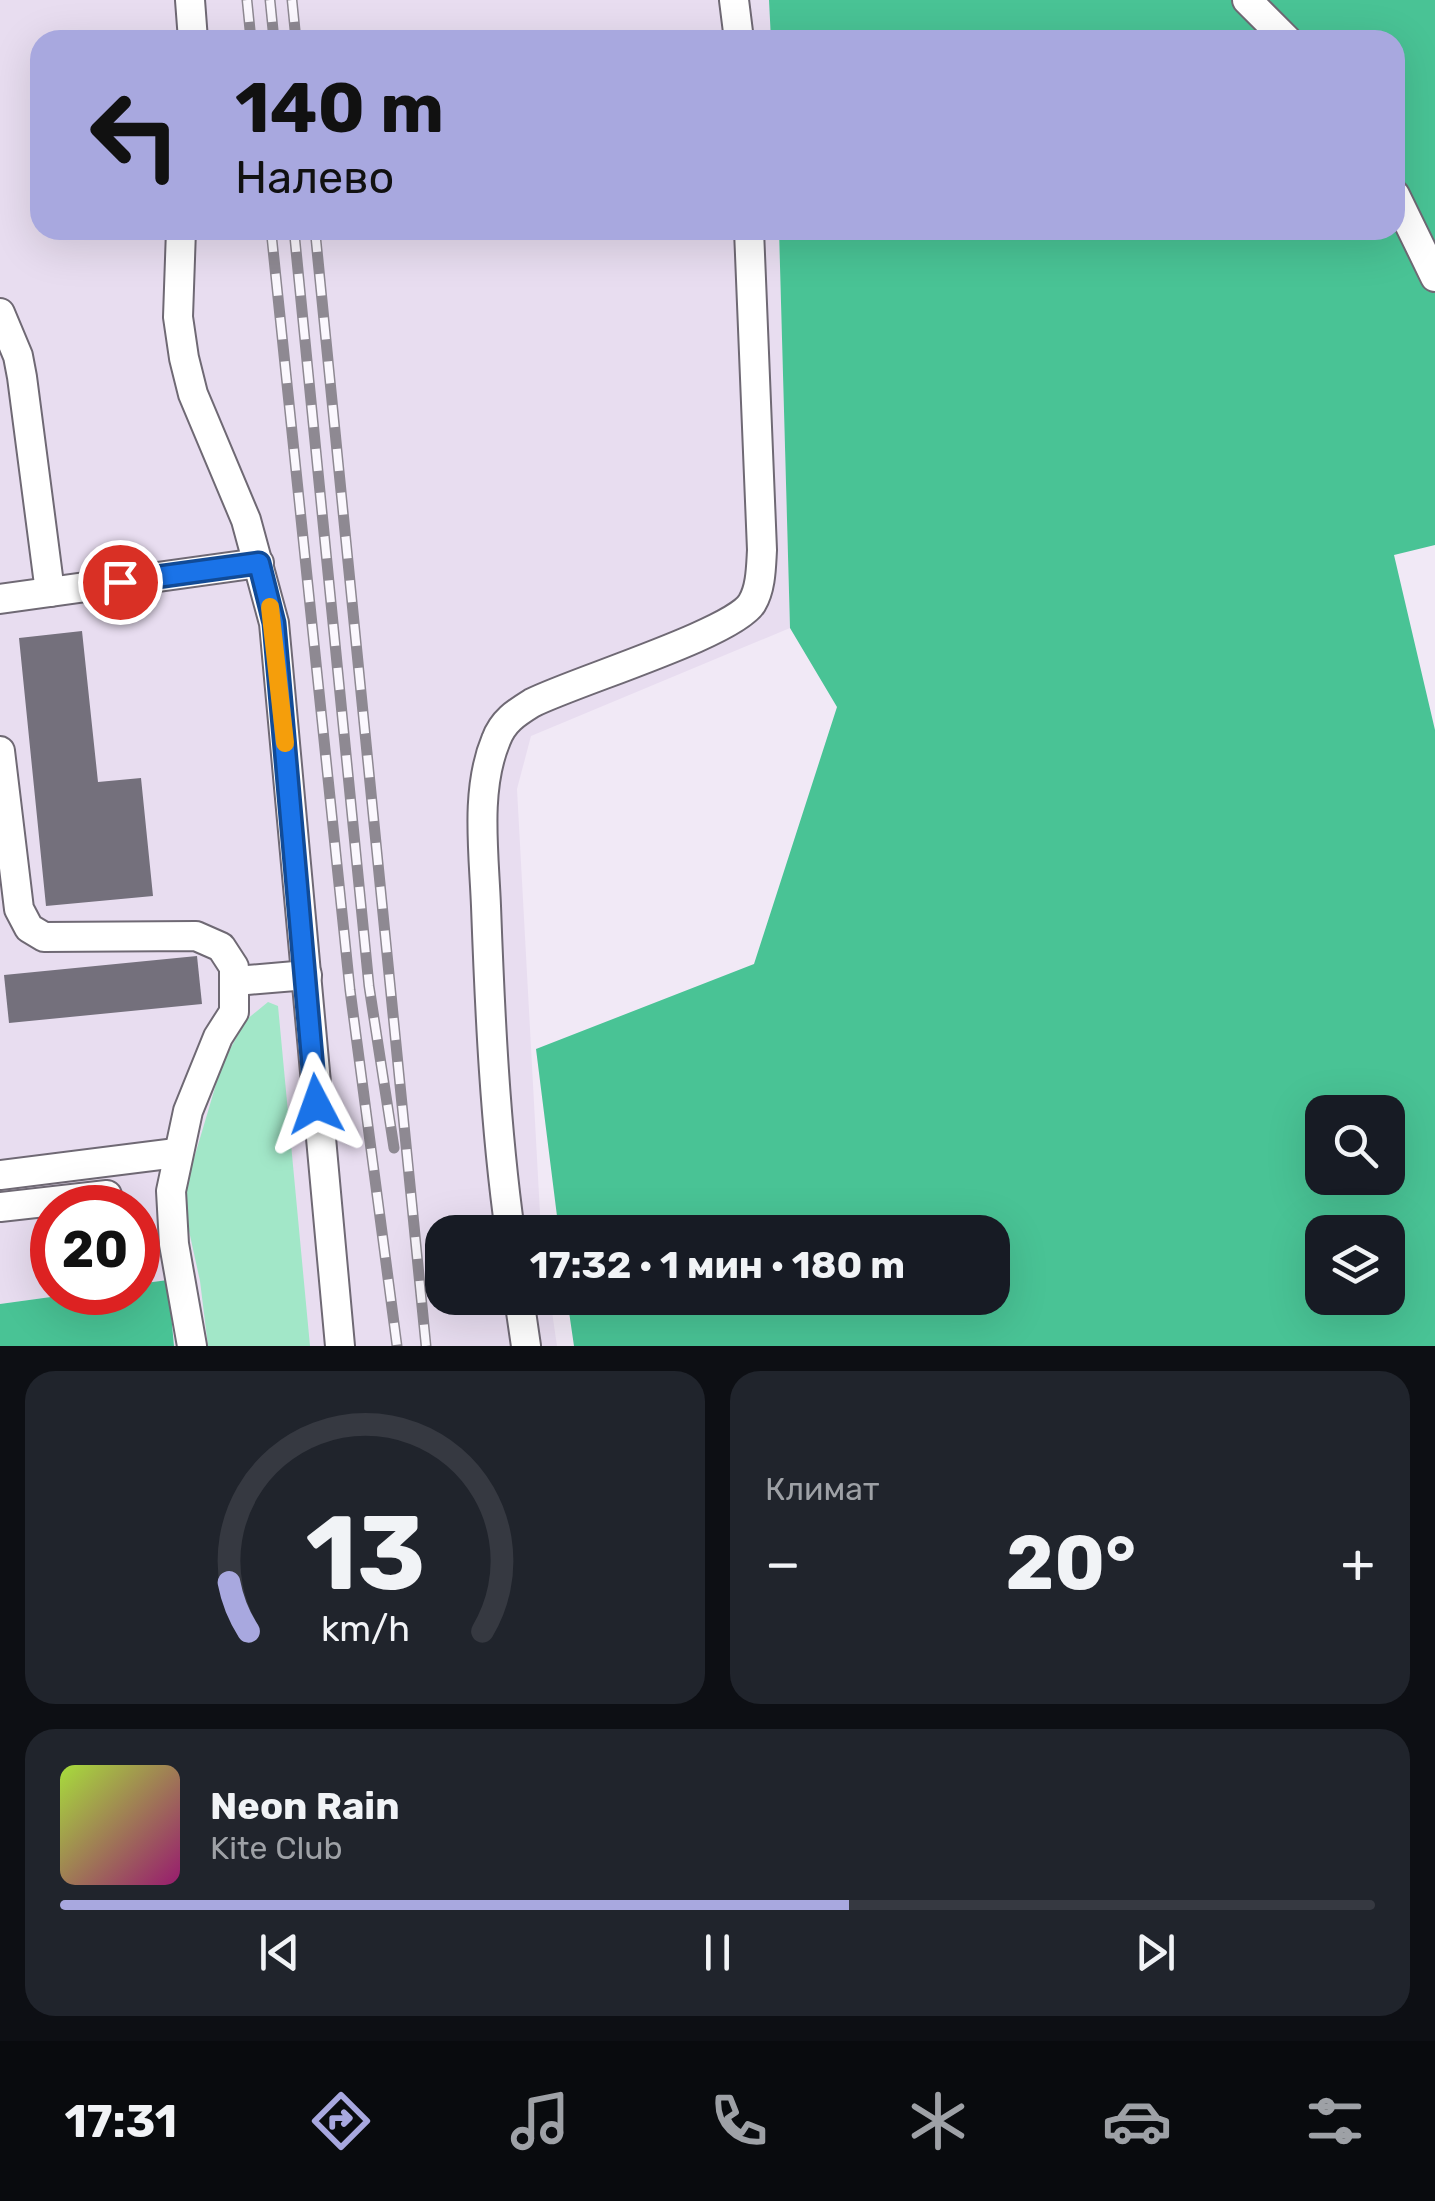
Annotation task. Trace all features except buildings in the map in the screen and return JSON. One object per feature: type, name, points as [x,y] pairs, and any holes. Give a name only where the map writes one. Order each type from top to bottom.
[{"type":"lane","points":[[190,0],[192,30]]},
{"type":"lane","points":[[734,0],[738,30]]},
{"type":"lane","points":[[1247,0],[1278,30]]},
{"type":"lane","points":[[1405,215],[1435,277]]},
{"type":"lane","points":[[181,240],[178,317],[184,358],[193,394],[246,520],[274,623],[340,1346]]},
{"type":"lane","points":[[508,1215],[491,1036],[483,825],[495,741],[508,719],[532,703],[721,628],[751,606],[758,588],[762,550],[749,240]]},
{"type":"lane","points":[[0,313],[22,376],[50,592]]},
{"type":"lane","points":[[0,600],[259,563]]},
{"type":"lane","points":[[0,752],[18,908],[29,928],[44,936],[196,936],[221,947],[230,957],[236,981],[234,1012],[218,1037],[188,1111],[171,1190],[174,1244],[192,1346]]},
{"type":"lane","points":[[236,981],[307,975]]},
{"type":"lane","points":[[0,1175],[176,1153]]},
{"type":"lane","points":[[0,1207],[30,1203]]},
{"type":"lane","points":[[521,1315],[526,1346]]},
{"type":"shaded area","points":[[0,0],[842,0],[820,30],[30,30],[30,240],[779,240],[790,628],[531,736],[517,789],[540,1215],[425,1215],[425,1315],[552,1315],[557,1346],[174,1346],[168,1281],[160,1282],[160,1185],[30,1185],[30,1300],[0,1304]]},
{"type":"green space","points":[[769,0],[1435,0],[1435,545],[1394,555],[1435,730],[1435,1346],[574,1346],[569,1315],[1010,1315],[1010,1215],[557,1215],[536,1049],[754,964],[837,707],[790,628],[779,240],[1405,240],[1405,30],[770,30]]},
{"type":"green space","points":[[268,1002],[278,1006],[310,1346],[208,1346],[200,1281],[184,1208],[187,1182],[222,1064],[246,1020]]},
{"type":"green space","points":[[168,1280],[174,1346],[0,1346],[0,1304],[30,1300],[30,1315],[160,1315],[160,1281]]},
{"type":"railway","points":[[247,0],[250,30]]},
{"type":"railway","points":[[270,0],[273,30]]},
{"type":"railway","points":[[292,0],[295,30]]},
{"type":"railway","points":[[272,240],[350,990],[397,1346]]},
{"type":"railway","points":[[295,240],[369,986],[394,1148]]},
{"type":"railway","points":[[316,240],[426,1346]]},
{"type":"slow traffic","points":[[270,607],[285,743]]},
{"type":"route","points":[[120,582],[259,563],[274,623],[316,1104]]}]
